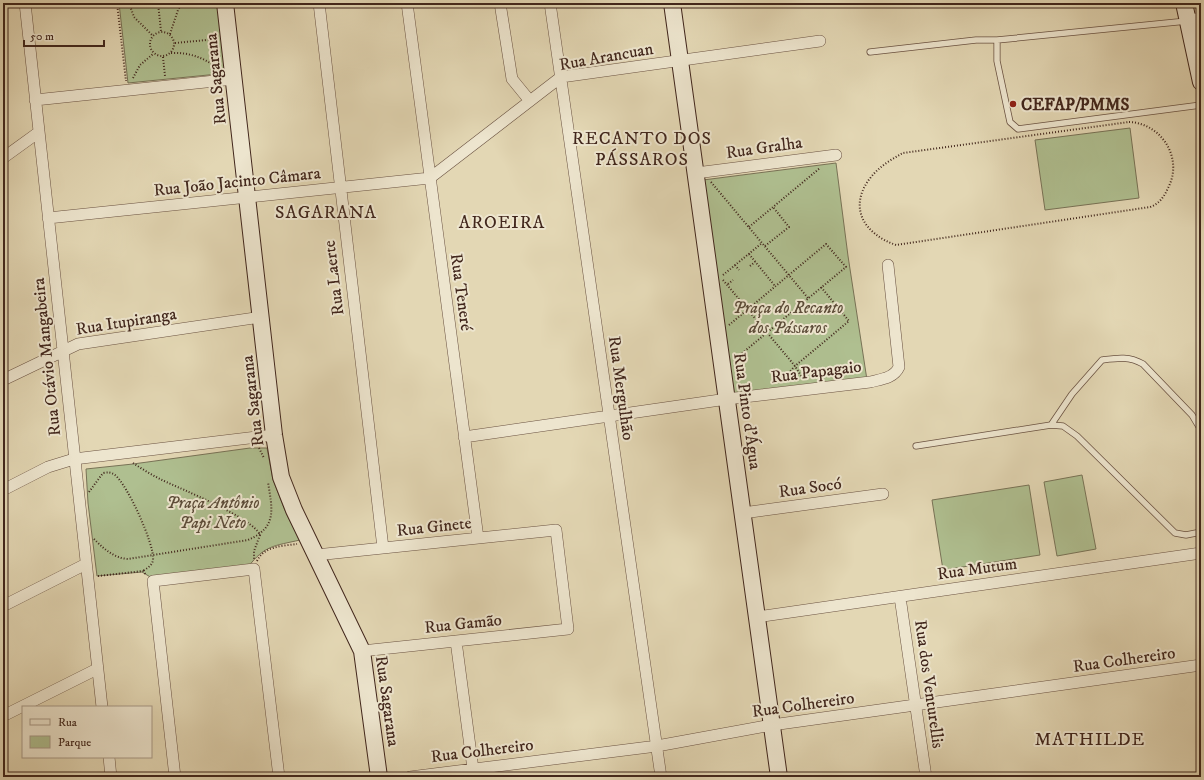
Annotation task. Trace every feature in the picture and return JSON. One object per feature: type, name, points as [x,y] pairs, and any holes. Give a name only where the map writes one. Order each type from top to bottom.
[{"type":"street","name":"Rua Otávio Mangabeira","points":[[25,3],[102,706]]},
{"type":"street","name":"Rua Sagarana","points":[[225,3],[274,435],[281,477],[294,510],[362,651],[379,777]]},
{"type":"street","name":"Rua Laerte","points":[[319,3],[383,548]]},
{"type":"street","name":"Rua Teneré","points":[[407,3],[478,538]]},
{"type":"street","points":[[500,3],[512,79],[530,101]]},
{"type":"street","name":"Rua Mergulhão","points":[[550,3],[661,777]]},
{"type":"street","name":"Rua Pinto d'Água","points":[[672,3],[699,173],[707,256],[779,777]]},
{"type":"street","points":[[1184,3],[1194,20],[1201,82]]},
{"type":"street","name":"Rua Arancuan","points":[[430,178],[561,77],[820,41]]},
{"type":"street","points":[[35,100],[234,79]]},
{"type":"street","points":[[3,158],[39,132]]},
{"type":"street","name":"Rua Gralha","points":[[699,173],[836,155]]},
{"type":"street","name":"Rua João Jacinto Câmara","points":[[48,218],[430,178]]},
{"type":"street","name":"Rua Papagaio","points":[[464,437],[727,399],[809,388],[870,382],[890,377],[896,373],[899,367],[888,265]]},
{"type":"street","name":"Rua Itupiranga","points":[[3,380],[62,350],[78,344],[261,317]]},
{"type":"street","points":[[3,490],[48,467],[74,459],[274,435]]},
{"type":"street","name":"Rua Socó","points":[[743,513],[883,494]]},
{"type":"street","name":"Rua Ginete","points":[[313,548],[383,548],[556,530],[568,629]]},
{"type":"street","name":"Rua Mutum","points":[[757,617],[1201,553]]},
{"type":"street","points":[[3,606],[86,564]]},
{"type":"street","points":[[175,777],[153,581],[254,569],[279,777]]},
{"type":"street","name":"Rua dos Venturellis","points":[[900,597],[926,777]]},
{"type":"street","name":"Rua Gamão","points":[[362,651],[568,629]]},
{"type":"street","points":[[456,641],[473,769]]},
{"type":"street","name":"Rua Colhereiro","points":[[410,777],[657,746],[772,725],[1201,665]]},
{"type":"street","points":[[23,706],[97,669]]},
{"type":"street","points":[[3,716],[22,706]]},
{"type":"street","points":[[108,758],[111,777]]},
{"type":"lane","points":[[870,52],[976,40],[997,40],[1194,20]]},
{"type":"lane","points":[[997,40],[997,61],[1010,122],[1018,129],[1201,105]]},
{"type":"lane","points":[[1051,425],[1072,394],[1102,360],[1122,358],[1135,359],[1143,364],[1192,415],[1201,430]]},
{"type":"lane","points":[[916,446],[1051,425],[1063,426],[1070,430],[1175,533],[1186,535],[1201,532]]},
{"type":"path","points":[[117,3],[127,90]]},
{"type":"path","points":[[129,3],[134,17],[152,36]]},
{"type":"path","points":[[158,3],[161,31]]},
{"type":"path","points":[[170,34],[178,10],[182,3]]},
{"type":"path","points":[[172,52],[175,43],[170,34],[161,31],[152,36],[149,45],[153,54],[163,57],[172,52],[183,52],[205,59],[234,79]]},
{"type":"path","points":[[175,43],[229,37]]},
{"type":"path","points":[[127,90],[140,65],[153,54]]},
{"type":"path","points":[[163,57],[166,86]]},
{"type":"path","points":[[1129,122],[1139,122],[1151,128],[1167,144],[1171,153],[1174,170],[1166,194],[1156,205],[1150,207],[896,245],[882,240],[870,231],[861,214],[859,204],[871,178],[882,166],[903,152],[1129,122]]},
{"type":"path","points":[[749,226],[836,155]]},
{"type":"path","points":[[699,173],[749,226],[808,298]]},
{"type":"path","points":[[765,246],[789,227],[772,207]]},
{"type":"path","points":[[721,277],[762,243]]},
{"type":"path","points":[[718,335],[826,244],[846,267],[723,370]]},
{"type":"path","points":[[749,254],[775,286]]},
{"type":"path","points":[[707,256],[721,277],[795,366],[809,388]]},
{"type":"path","points":[[750,266],[755,262]]},
{"type":"path","points":[[735,265],[739,270]]},
{"type":"path","points":[[769,394],[795,366],[849,321],[821,287]]},
{"type":"path","points":[[248,438],[259,448],[265,460]]},
{"type":"path","points":[[120,453],[161,480],[212,503],[254,527],[260,535]]},
{"type":"path","points":[[80,506],[97,479],[103,473],[110,472],[116,476],[135,506],[148,536],[153,561],[150,566],[143,571],[87,577]]},
{"type":"path","points":[[254,569],[254,551],[260,535],[268,525],[272,512],[267,475]]},
{"type":"path","points":[[82,528],[107,552],[120,559],[248,540],[260,535]]},
{"type":"path","points":[[254,569],[261,554],[267,550],[313,548]]},
{"type":"path","points":[[143,571],[153,581]]},
{"type":"green space","points":[[119,3],[221,3],[228,73],[128,83]]},
{"type":"green space","points":[[1130,128],[1139,198],[1045,210],[1035,140]]},
{"type":"green space","name":"Praça do Recanto dos Pássaros","points":[[836,163],[848,256],[867,380],[728,396],[703,180]]},
{"type":"green space","name":"Praça Antônio Papi Neto","points":[[250,448],[267,448],[273,480],[286,513],[300,540],[277,545],[265,550],[248,567],[152,578],[142,572],[97,576],[88,503],[86,469]]},
{"type":"green space","points":[[1082,475],[1096,549],[1057,556],[1044,482]]},
{"type":"green space","points":[[1029,485],[1040,555],[943,570],[932,500]]},
{"type":"place","name":"CEFAP/PMMS","points":[[1013,104]]},
{"type":"district","name":"RECANTO DOS PÁSSAROS","points":[[642,148]]},
{"type":"district","name":"SAGARANA","points":[[326,212]]},
{"type":"district","name":"AROEIRA","points":[[502,222]]},
{"type":"district","name":"MATHILDE","points":[[1090,739]]}]
